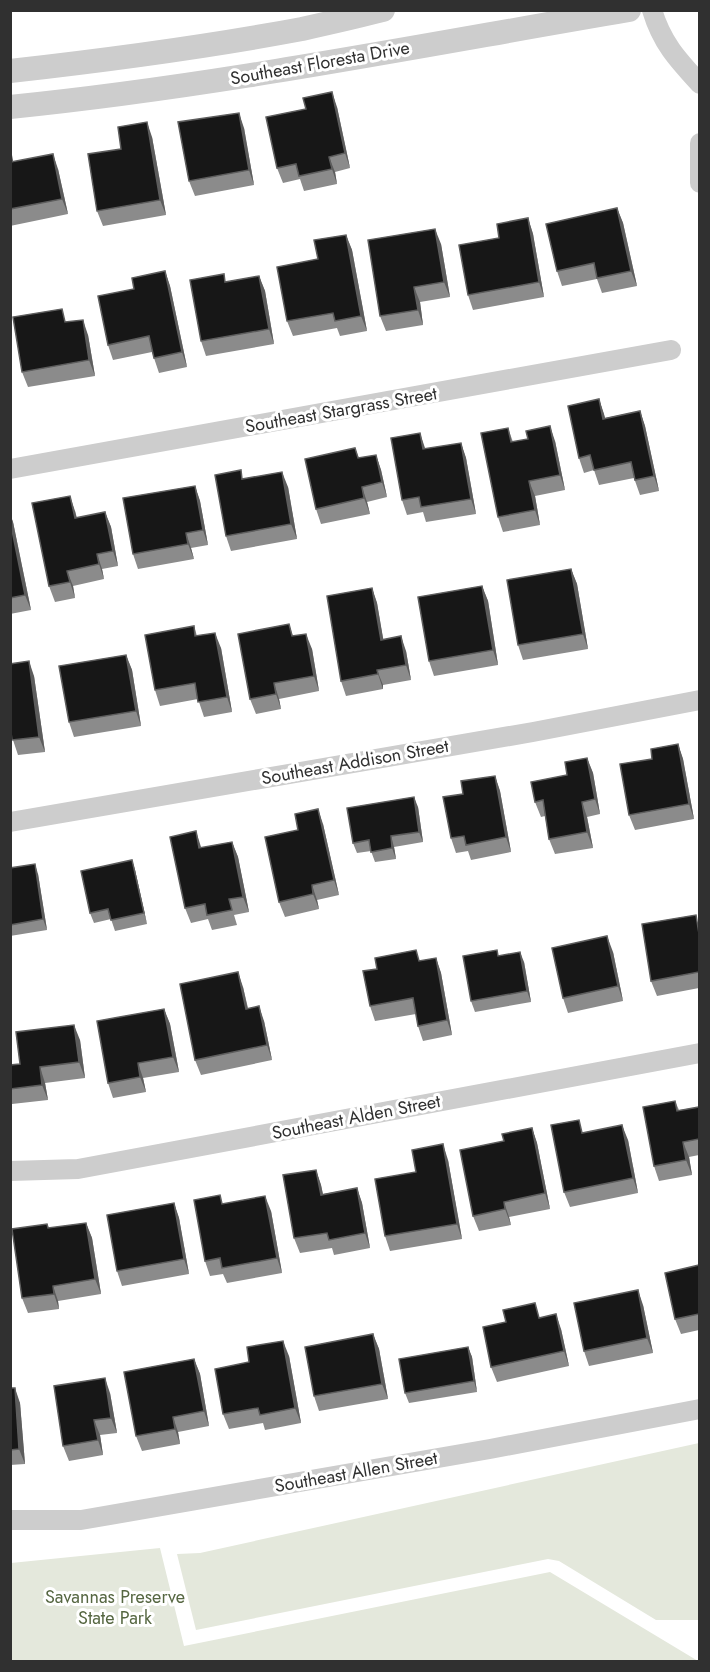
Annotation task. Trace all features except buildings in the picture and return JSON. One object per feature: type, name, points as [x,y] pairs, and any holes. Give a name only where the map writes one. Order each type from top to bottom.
[{"type":"street","name":"Southeast Floresta Drive","points":[[10,71],[197,47],[303,28],[383,10]]},
{"type":"street","name":"Southeast Floresta Drive","points":[[10,107],[79,100],[228,79],[629,10]]},
{"type":"street","points":[[652,10],[662,36],[673,54],[699,84]]},
{"type":"street","points":[[699,143],[699,183]]},
{"type":"street","name":"Southeast Stargrass Street","points":[[10,469],[671,350]]},
{"type":"street","name":"Southeast Addison Street","points":[[10,822],[533,732],[699,700]]},
{"type":"street","name":"Southeast Alden Street","points":[[10,1171],[78,1169],[699,1053]]},
{"type":"street","name":"Southeast Allen Street","points":[[10,1520],[81,1520],[490,1449],[699,1409]]},
{"type":"green space","points":[[699,1443],[699,1620],[656,1620],[559,1561],[548,1559],[196,1630],[177,1554],[200,1553]]},
{"type":"green space","name":"Savannas Preserve State Park","points":[[160,1548],[184,1646],[550,1572],[698,1661],[11,1661],[11,1563]]}]
